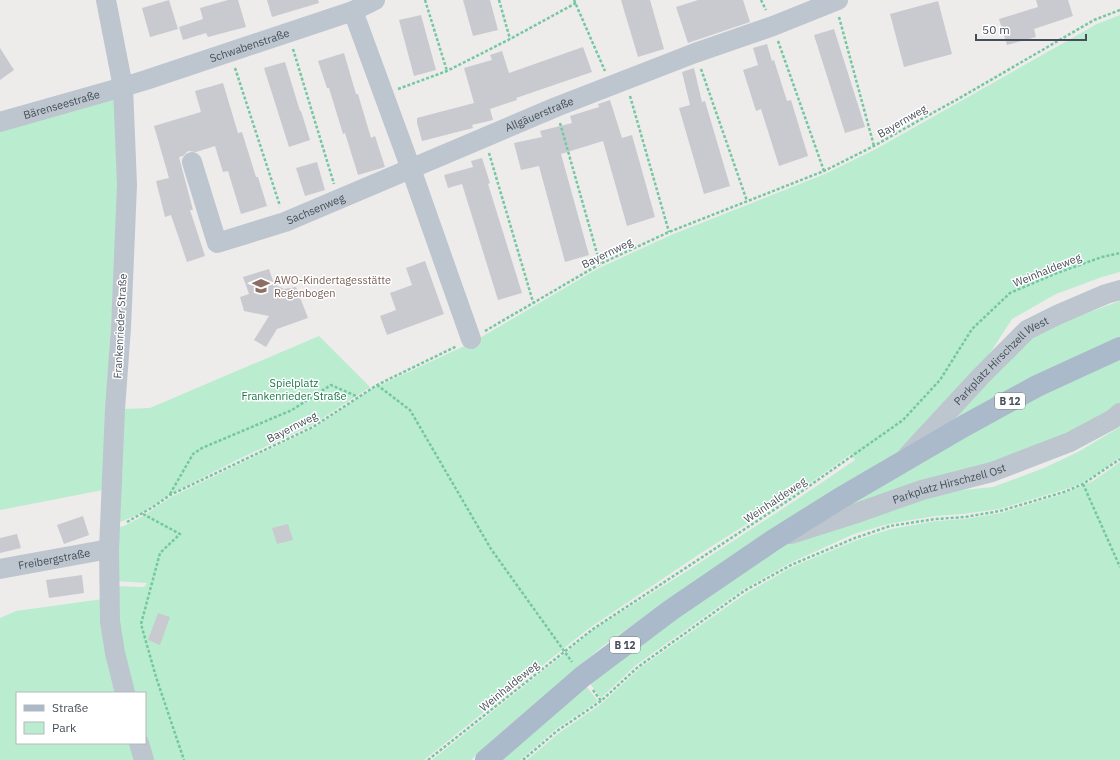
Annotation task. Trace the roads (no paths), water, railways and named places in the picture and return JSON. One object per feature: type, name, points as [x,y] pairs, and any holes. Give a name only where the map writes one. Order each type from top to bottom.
[{"type":"main road","name":"B 12","points":[[486,760],[582,677],[671,610],[772,541],[904,460],[964,426],[1037,386],[1120,348]]},
{"type":"street","name":"Frankenrieder Straße","points":[[106,0],[123,87],[127,185],[121,328],[109,527],[110,621],[115,653],[125,692]]},
{"type":"street","name":"Schwabenstraße","points":[[123,87],[353,11],[375,0]]},
{"type":"street","name":"Allgäuerstraße","points":[[411,169],[556,107],[695,53],[773,26],[836,1]]},
{"type":"street","points":[[353,11],[471,339]]},
{"type":"street","name":"Bärenseestraße","points":[[0,122],[123,87]]},
{"type":"street","name":"Sachsenweg","points":[[192,162],[218,243],[285,222],[411,169]]},
{"type":"street","name":"Parkplatz Hirschzell West","points":[[904,460],[982,375],[1027,330],[1057,314],[1106,294],[1120,290]]},
{"type":"street","name":"Parkplatz Hirschzell Ost","points":[[772,541],[922,490],[992,472],[1070,442],[1114,419],[1120,413]]},
{"type":"street","name":"Freibergstraße","points":[[0,569],[109,549]]},
{"type":"street","points":[[139,744],[144,760]]},
{"type":"place","name":"AWO-Kindertagesstätte Regenbogen","points":[[261,286]]},
{"type":"park label","name":"Spielplatz Frankenrieder Straße","points":[[294,389]]}]
